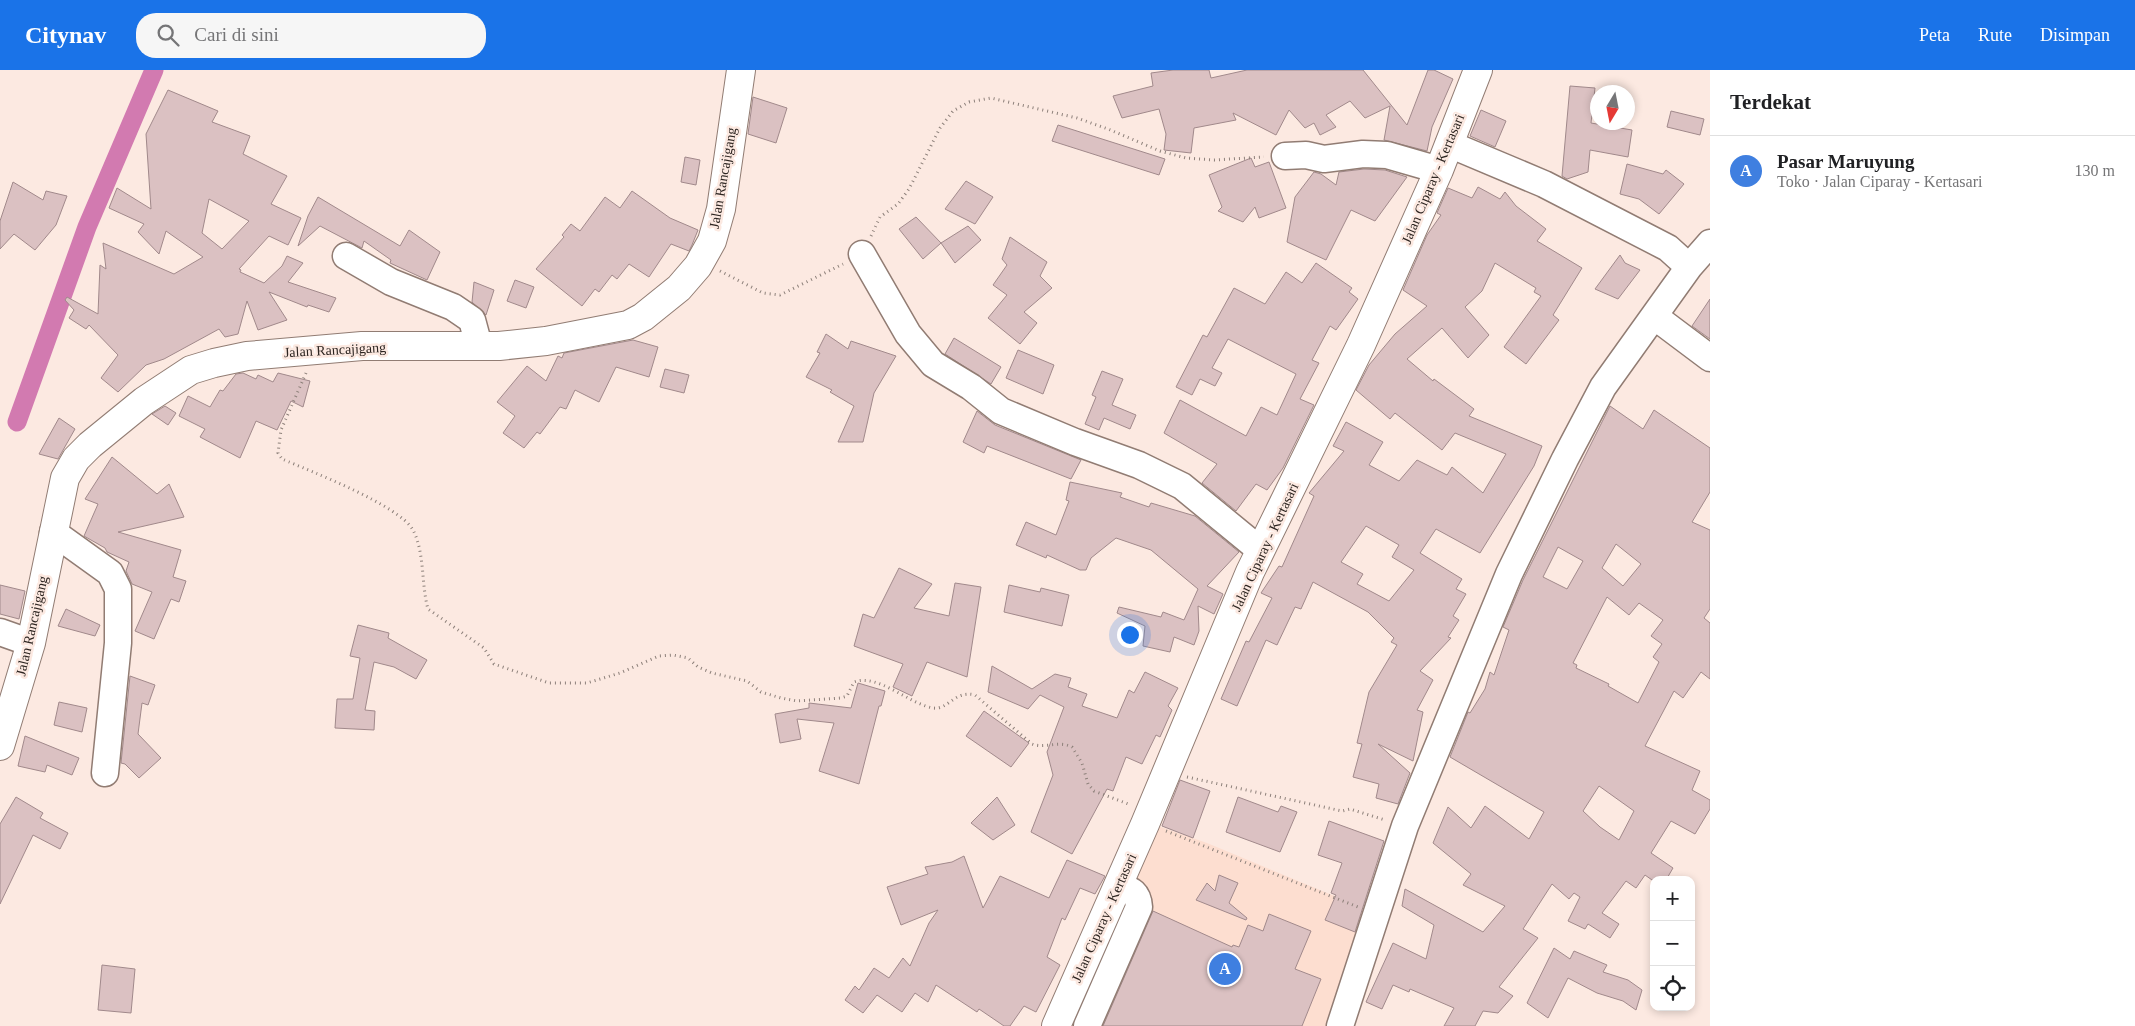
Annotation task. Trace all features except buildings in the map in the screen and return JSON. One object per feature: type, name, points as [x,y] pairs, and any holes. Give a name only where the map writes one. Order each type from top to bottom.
[{"type":"main road","name":"Jalan Rancajigang","points":[[0,746],[31,643],[64,478],[76,459],[144,401],[191,370],[247,356],[362,346],[478,346],[561,340],[628,325],[643,316],[679,288],[700,262],[712,242],[720,209],[740,70]]},
{"type":"main road","name":"Jalan Ciparay - Kertasari","points":[[1056,1026],[1148,818],[1260,550],[1361,346],[1439,170],[1478,70]]},
{"type":"street","points":[[1449,144],[1544,184],[1668,248],[1689,267]]},
{"type":"street","points":[[1285,156],[1306,155],[1324,159],[1363,154],[1388,155],[1439,170]]},
{"type":"street","points":[[1340,1026],[1405,826],[1465,678],[1522,546],[1603,387],[1689,267],[1710,243]]},
{"type":"street","points":[[862,254],[908,334],[933,364],[971,387],[1001,411],[1075,442],[1139,465],[1182,486],[1260,550]]},
{"type":"street","points":[[346,256],[391,282],[454,307],[472,320],[478,346]]},
{"type":"street","points":[[1654,316],[1710,358]]},
{"type":"street","points":[[52,532],[110,573],[118,589],[118,643],[105,773]]},
{"type":"street","points":[[0,632],[31,643]]},
{"type":"street","points":[[1087,1026],[1139,907],[1139,898],[1135,892],[1118,885]]},
{"type":"path","points":[[700,262],[763,293],[780,295],[862,254],[880,217],[898,204],[909,189],[940,128],[953,111],[969,102],[990,98],[1077,118],[1160,151],[1186,158],[1214,160],[1285,156]]},
{"type":"path","points":[[315,350],[281,430],[278,453],[282,459],[373,500],[412,529],[419,551],[428,609],[484,648],[494,664],[549,683],[587,683],[620,673],[659,656],[673,655],[688,658],[698,667],[712,673],[747,681],[761,692],[797,701],[841,698],[847,696],[854,682],[861,680],[892,689],[934,708],[943,706],[958,695],[966,693],[975,695],[1032,744],[1042,746],[1058,743],[1072,747],[1080,758],[1088,784],[1094,790],[1148,818],[1377,915]]},
{"type":"path","points":[[1168,770],[1276,798],[1342,811],[1350,809],[1405,826]]},
{"type":"shaded area","points":[[1158,826],[1207,843],[1375,913],[1333,1026],[1070,1026]]},
{"type":"waterway","points":[[17,422],[87,227],[154,70]]},
{"type":"place","name":"Pasar Maruyung","points":[[1225,969]]}]
